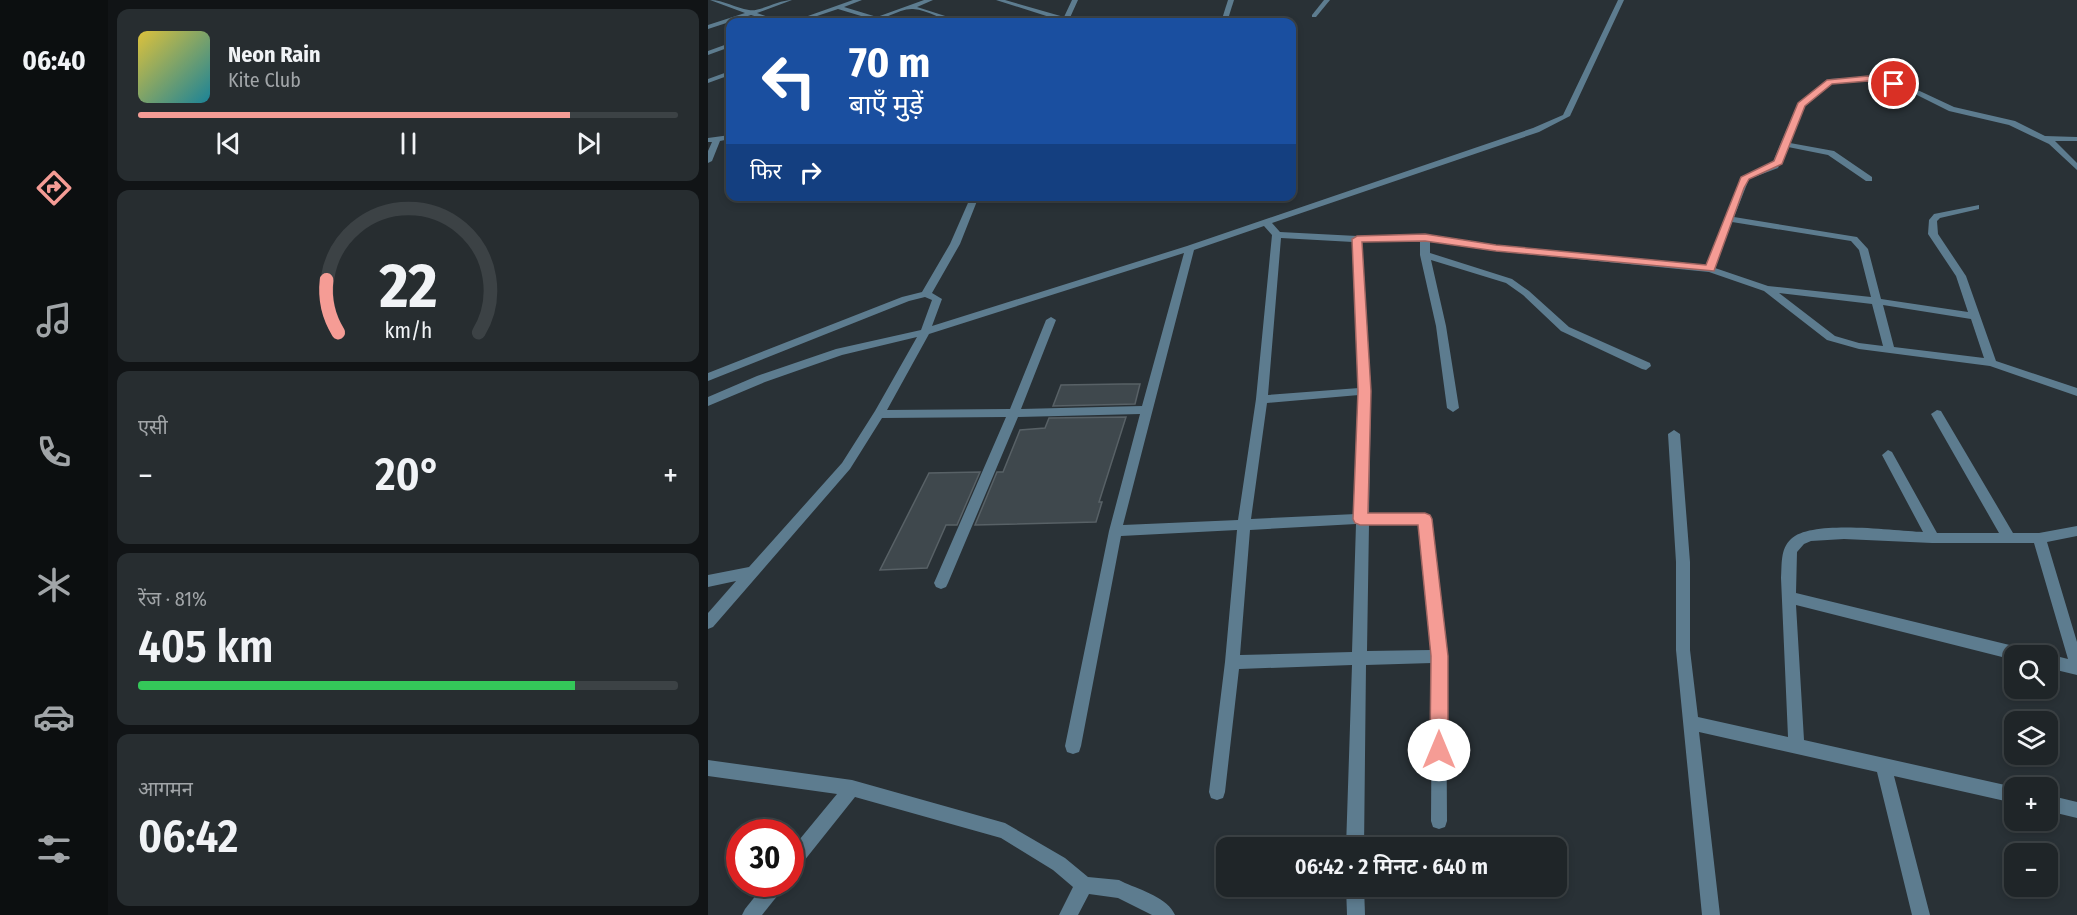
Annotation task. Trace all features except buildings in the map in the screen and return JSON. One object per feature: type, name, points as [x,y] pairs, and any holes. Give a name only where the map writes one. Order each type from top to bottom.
[{"type":"street","points":[[708,3],[716,0],[766,18]]},
{"type":"street","points":[[734,18],[789,0]]},
{"type":"street","points":[[806,18],[859,0]]},
{"type":"street","points":[[881,18],[930,0]]},
{"type":"street","points":[[999,0],[1058,17]]},
{"type":"street","points":[[1067,18],[1075,0]]},
{"type":"street","points":[[1225,18],[1231,0]]},
{"type":"street","points":[[1314,16],[1327,0]]},
{"type":"street","points":[[708,402],[761,379],[840,352],[925,332],[1190,248],[1536,130],[1566,116],[1621,0]]},
{"type":"street","points":[[838,7],[875,18]]},
{"type":"street","points":[[912,7],[948,18]]},
{"type":"street","points":[[708,27],[726,21]]},
{"type":"street","points":[[708,53],[726,46]]},
{"type":"street","points":[[721,48],[726,50]]},
{"type":"street","points":[[708,81],[726,74]]},
{"type":"street","points":[[1710,269],[1745,177],[1775,166],[1801,105],[1830,81],[1868,79],[1909,88],[1942,106],[2002,119],[2046,138],[2077,168]]},
{"type":"street","points":[[2046,138],[2077,139]]},
{"type":"street","points":[[708,161],[712,139]]},
{"type":"street","points":[[1785,144],[1831,153],[1869,178]]},
{"type":"street","points":[[926,294],[955,244],[973,201]]},
{"type":"street","points":[[1976,207],[1937,216],[1933,220],[1933,234],[1961,276],[1991,363]]},
{"type":"street","points":[[1728,219],[1854,239],[1863,249],[1889,349]]},
{"type":"street","points":[[1217,792],[1232,662],[1244,525],[1262,399],[1277,235],[1267,223]]},
{"type":"street","points":[[1277,235],[1357,239],[1425,238],[1496,248],[1710,269],[1767,289],[1876,301],[1974,316]]},
{"type":"street","points":[[1425,238],[1425,255],[1441,326],[1453,408]]},
{"type":"street","points":[[1355,837],[1360,657],[1360,519],[1365,391],[1357,239]]},
{"type":"street","points":[[1073,746],[1115,531],[1145,410],[1190,248]]},
{"type":"street","points":[[1425,255],[1509,281],[1526,293],[1565,329],[1646,366]]},
{"type":"street","points":[[1767,289],[1831,338],[1858,346],[1991,363],[2077,392]]},
{"type":"street","points":[[708,377],[906,299],[926,294],[937,299],[925,332],[879,414],[846,466],[708,623]]},
{"type":"street","points":[[941,582],[1014,413],[1051,320]]},
{"type":"street","points":[[1262,399],[1365,391]]},
{"type":"street","points":[[879,414],[1145,410]]},
{"type":"street","points":[[1937,414],[2009,537]]},
{"type":"street","points":[[1674,434],[1683,562],[1683,650],[1711,915]]},
{"type":"street","points":[[1888,455],[1933,538]]},
{"type":"street","points":[[1115,531],[1360,519],[1425,519],[1439,656],[1439,821]]},
{"type":"street","points":[[1796,746],[1789,552],[1797,541],[1812,535],[1861,534],[1933,538],[2039,538],[2077,531]]},
{"type":"street","points":[[2039,538],[2077,667],[2058,663]]},
{"type":"street","points":[[708,581],[753,572]]},
{"type":"street","points":[[1789,597],[2004,651]]},
{"type":"street","points":[[1232,662],[1439,656]]},
{"type":"street","points":[[1692,723],[2004,793]]},
{"type":"street","points":[[1883,766],[1921,915]]},
{"type":"street","points":[[708,768],[852,788],[1005,831],[1059,864],[1084,885],[1119,888],[1166,915]]},
{"type":"street","points":[[804,848],[852,788]]},
{"type":"street","points":[[2058,805],[2077,810]]},
{"type":"street","points":[[1068,915],[1084,885]]},
{"type":"street","points":[[751,915],[766,897]]},
{"type":"street","points":[[1355,897],[1356,915]]},
{"type":"route","points":[[1439,750],[1439,656],[1425,519],[1360,519],[1365,391],[1360,331],[1357,239],[1425,238],[1496,248],[1710,269],[1745,177],[1775,166],[1801,105],[1830,81],[1868,79],[1894,84]]}]
